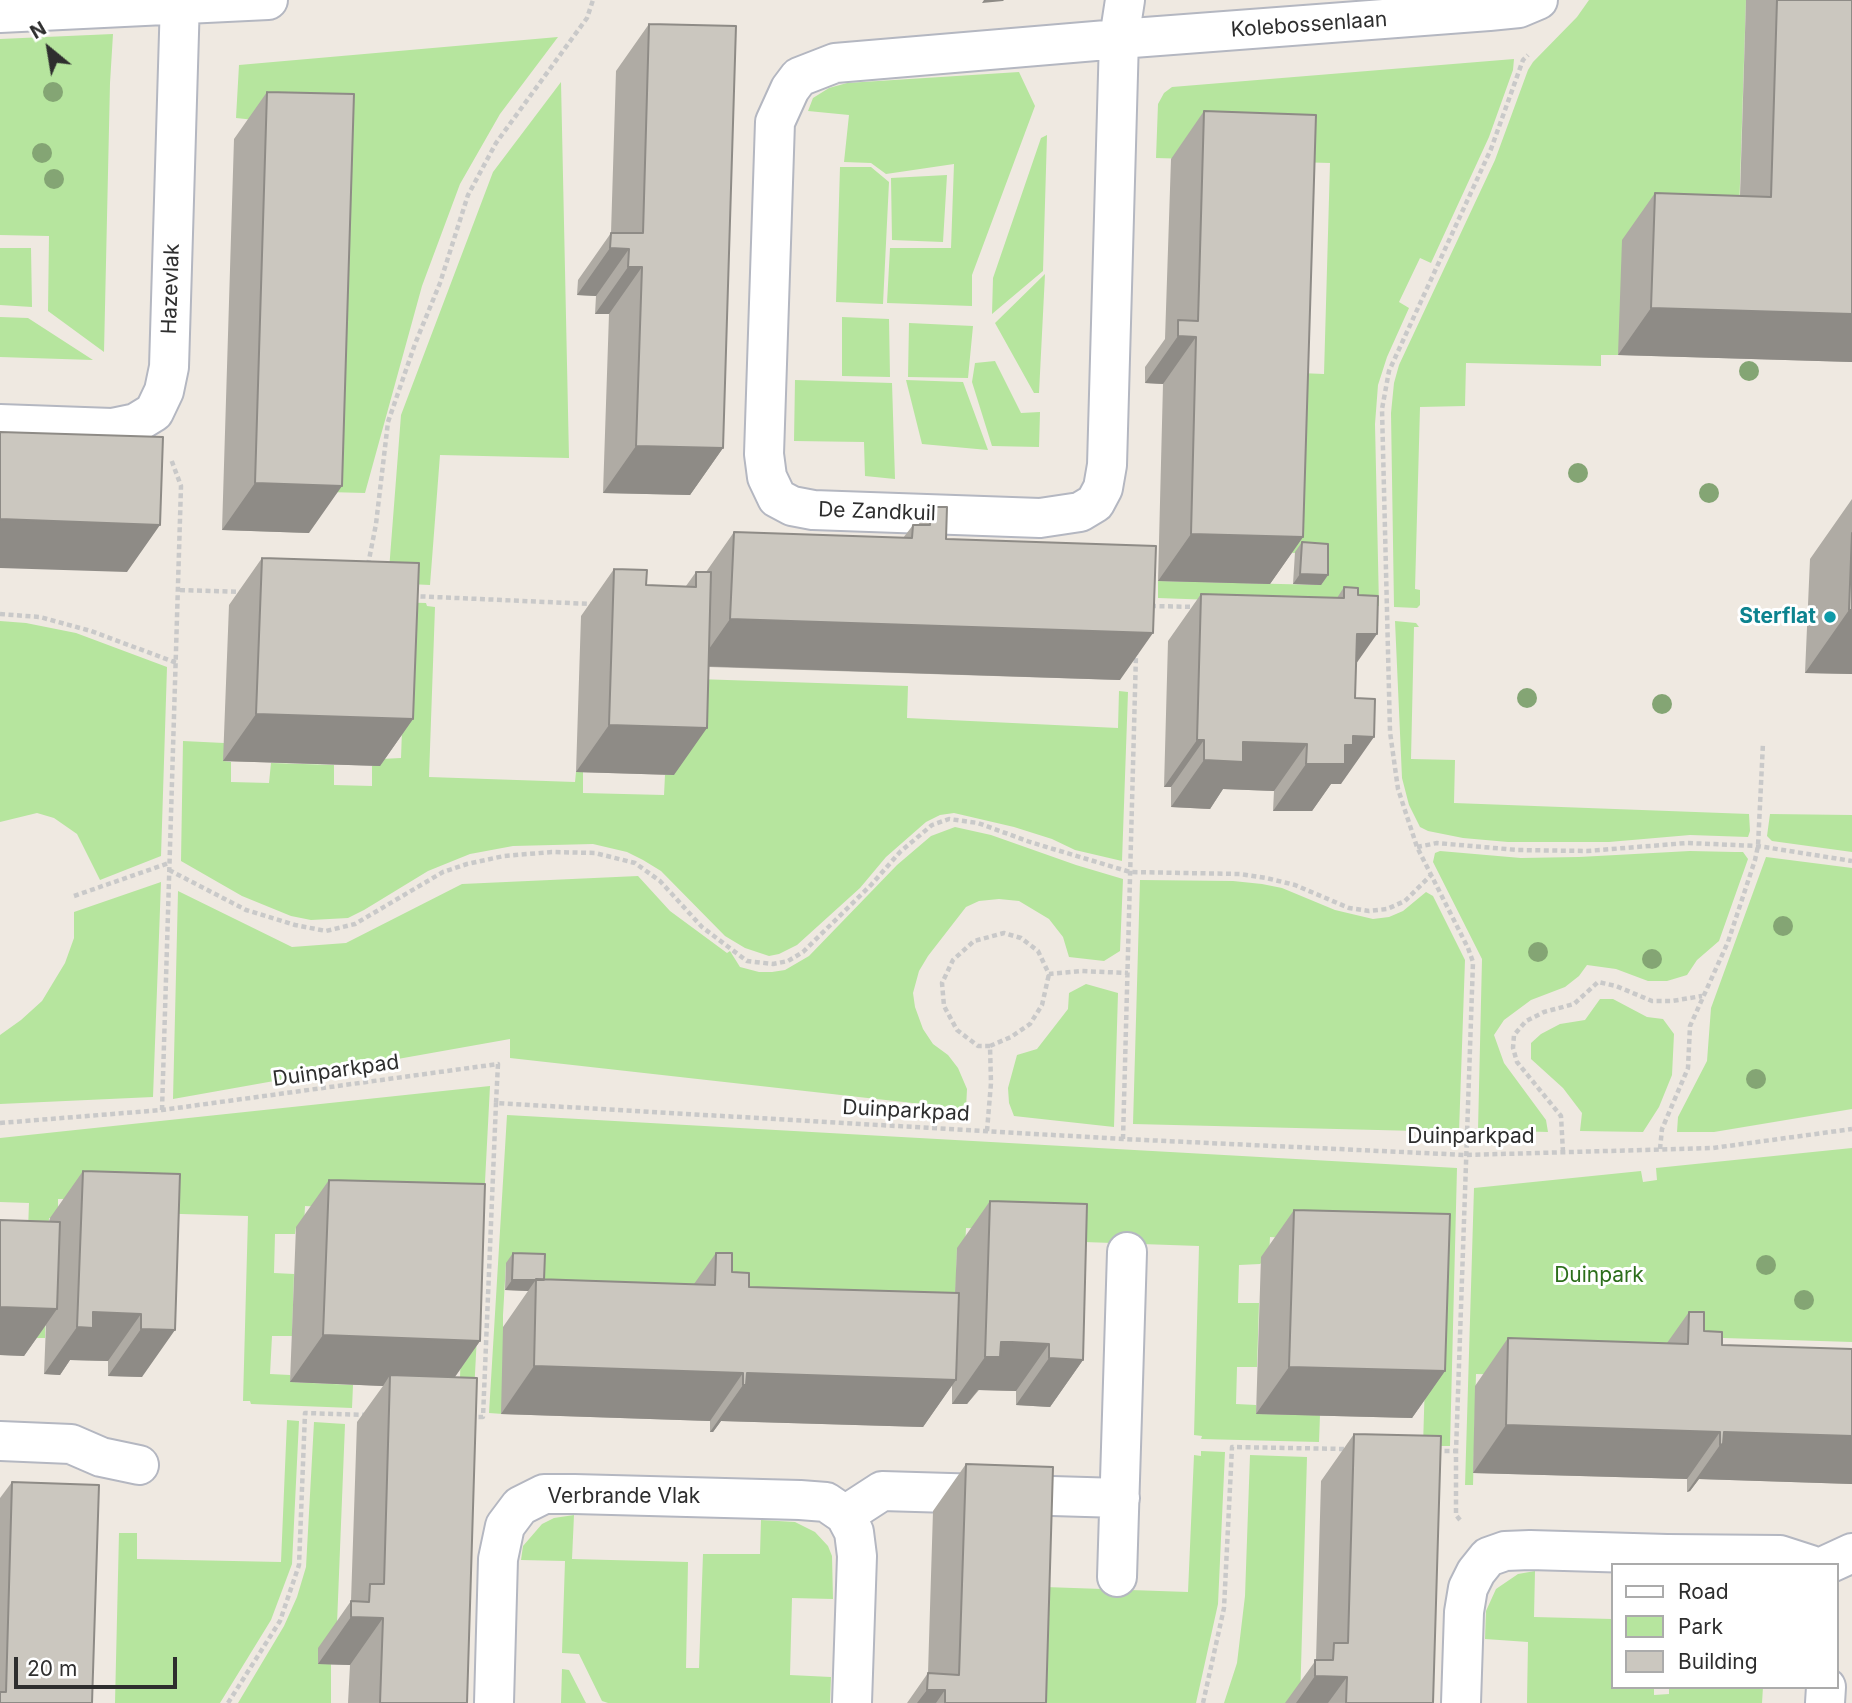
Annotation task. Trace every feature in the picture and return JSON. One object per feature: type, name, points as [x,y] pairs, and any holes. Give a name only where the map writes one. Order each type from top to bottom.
[{"type":"street","points":[[0,13],[268,0]]},
{"type":"street","name":"De Zandkuil","points":[[1119,39],[835,63],[799,77],[790,89],[775,122],[764,454],[767,477],[777,498],[792,506],[813,510],[1040,518],[1080,512],[1095,503],[1103,488],[1107,465],[1119,39],[1125,0]]},
{"type":"street","name":"Kolebossenlaan","points":[[1119,39],[1489,11],[1519,8],[1538,0]]},
{"type":"street","name":"Hazevlak","points":[[154,412],[164,391],[169,367],[180,3]]},
{"type":"street","points":[[0,424],[112,428],[136,422],[154,412]]},
{"type":"street","points":[[1117,1577],[1127,1252]]},
{"type":"street","points":[[0,1441],[71,1444],[102,1457],[139,1465]]},
{"type":"street","points":[[852,1703],[857,1556],[854,1532],[845,1515],[882,1491],[1120,1498]]},
{"type":"street","name":"Verbrande Vlak","points":[[494,1703],[498,1559],[505,1526],[520,1506],[544,1494],[697,1497],[827,1502],[845,1515]]},
{"type":"street","points":[[1461,1703],[1468,1587],[1475,1572],[1488,1558],[1505,1551],[1530,1549],[1780,1555],[1805,1563]]},
{"type":"street","points":[[1830,1563],[1852,1553]]},
{"type":"path","points":[[367,571],[376,524],[388,422],[440,282],[468,195],[496,143],[587,18],[593,0]]},
{"type":"path","points":[[1488,1558],[1456,1515],[1473,962],[1417,847],[1398,789],[1390,732],[1383,422],[1389,371],[1491,149],[1523,61],[1531,51]]},
{"type":"path","points":[[154,412],[181,486],[180,590],[162,1110]]},
{"type":"path","points":[[180,590],[245,592]]},
{"type":"path","points":[[402,596],[598,604]]},
{"type":"path","points":[[1138,605],[1207,607]]},
{"type":"path","points":[[0,614],[40,617],[79,627],[177,663]]},
{"type":"path","points":[[1123,1139],[1136,643]]},
{"type":"path","points":[[1660,1149],[1662,1129],[1688,1068],[1690,1026],[1728,942],[1758,846],[1763,743]]},
{"type":"path","points":[[169,870],[246,910],[326,931],[355,924],[443,872],[467,864],[503,856],[552,852],[595,853],[635,863],[660,881],[702,927],[724,945],[747,961],[774,964],[788,961],[803,952],[872,885],[900,852],[932,825],[949,819],[978,823],[1030,842],[1130,872],[1266,877],[1295,885],[1349,908],[1370,912],[1387,909],[1405,901],[1431,875]]},
{"type":"path","points":[[1417,847],[1437,843],[1517,850],[1587,851],[1687,843],[1758,846],[1852,861]]},
{"type":"path","points":[[74,896],[169,863]]},
{"type":"path","points":[[1004,933],[1021,938],[1038,951],[1049,974],[1042,1005],[1030,1024],[1011,1037],[990,1046],[978,1046],[957,1030],[944,1006],[942,983],[953,960],[974,941],[1004,933]]},
{"type":"path","points":[[1049,974],[1081,971],[1128,973]]},
{"type":"path","points":[[1563,1152],[1564,1130],[1561,1116],[1517,1062],[1513,1048],[1514,1035],[1526,1021],[1544,1012],[1574,1004],[1598,982],[1616,986],[1652,1001],[1672,1001],[1703,995]]},
{"type":"path","points":[[987,1131],[991,1083],[990,1046]]},
{"type":"path","name":"Duinparkpad","points":[[0,1123],[162,1110],[498,1064],[496,1103],[1123,1139],[1466,1155],[1713,1148],[1852,1129]]},
{"type":"path","points":[[469,1417],[483,1417],[496,1103]]},
{"type":"path","points":[[228,1703],[280,1621],[299,1565],[305,1413],[373,1415]]},
{"type":"path","points":[[1203,1703],[1224,1608],[1232,1447],[1351,1449]]},
{"type":"path","points":[[1430,1451],[1456,1451]]},
{"type":"green space","points":[[1589,0],[1746,0],[1738,244],[1618,355],[1601,355],[1601,366],[1466,363],[1465,406],[1420,407],[1415,589],[1420,590],[1420,605],[1417,608],[1394,607],[1391,413],[1399,365],[1495,160],[1528,70],[1577,17]]},
{"type":"green space","points":[[113,34],[104,352],[48,311],[49,236],[0,235],[0,39]]},
{"type":"green space","points":[[558,37],[500,114],[460,184],[422,286],[365,493],[328,492],[340,129],[236,118],[239,65]]},
{"type":"green space","points":[[1514,59],[1513,70],[1489,137],[1431,263],[1420,258],[1399,302],[1409,308],[1387,357],[1378,385],[1375,424],[1379,606],[1158,598],[1158,581],[1321,585],[1321,554],[1271,552],[1276,372],[1324,374],[1330,163],[1156,158],[1158,104],[1164,93],[1172,87]]},
{"type":"green space","points":[[1019,72],[1035,106],[972,275],[972,306],[887,303],[890,248],[951,248],[954,164],[886,174],[871,163],[844,162],[849,115],[808,111],[813,98],[829,88],[847,83]]},
{"type":"green space","points":[[561,82],[569,458],[440,455],[430,585],[388,583],[401,415],[493,172]]},
{"type":"green space","points":[[1047,135],[1043,271],[992,314],[993,278],[1041,138]]},
{"type":"green space","points":[[840,167],[871,167],[889,182],[883,304],[836,302]]},
{"type":"green space","points":[[947,175],[943,242],[892,240],[891,178]]},
{"type":"green space","points":[[0,248],[31,248],[32,307],[0,305]]},
{"type":"green space","points":[[1045,274],[1039,393],[1034,393],[995,323]]},
{"type":"green space","points":[[0,317],[28,318],[93,360],[0,357]]},
{"type":"green space","points":[[842,317],[889,319],[890,377],[842,376]]},
{"type":"green space","points":[[909,323],[973,326],[968,378],[908,377]]},
{"type":"green space","points":[[995,361],[1021,413],[1040,412],[1039,447],[992,446],[972,382],[975,363]]},
{"type":"green space","points":[[795,380],[892,383],[895,479],[865,476],[864,442],[794,441]]},
{"type":"green space","points":[[906,380],[963,382],[988,450],[922,444]]},
{"type":"green space","points":[[322,600],[426,603],[427,606],[435,607],[429,777],[575,782],[576,772],[583,772],[583,793],[664,795],[665,775],[674,775],[697,679],[908,686],[907,718],[1118,728],[1119,691],[1128,692],[1122,861],[1075,850],[1052,839],[1014,827],[954,813],[940,815],[926,822],[886,857],[860,888],[797,945],[769,956],[745,948],[725,936],[661,871],[627,852],[593,844],[513,846],[470,854],[428,871],[348,918],[311,920],[291,916],[242,896],[181,861],[183,741],[224,743],[224,761],[231,762],[231,782],[269,783],[271,763],[334,765],[334,785],[372,786],[372,766],[381,759],[401,758],[406,618]]},
{"type":"green space","points":[[0,621],[76,633],[167,667],[161,856],[100,880],[77,834],[54,818],[37,813],[0,822]]},
{"type":"green space","points":[[1395,621],[1416,623],[1419,627],[1414,627],[1411,759],[1455,760],[1454,803],[1749,814],[1748,837],[1690,835],[1609,842],[1508,842],[1463,838],[1420,827],[1409,805],[1402,778]]},
{"type":"green space","points":[[1770,814],[1852,815],[1852,852],[1772,841],[1767,836]]},
{"type":"green space","points":[[955,827],[991,835],[1123,879],[1120,951],[1104,961],[1069,957],[1063,937],[1049,919],[1019,901],[999,899],[979,901],[966,907],[928,956],[919,971],[913,993],[915,1007],[923,1029],[933,1044],[948,1055],[958,1068],[967,1089],[966,1109],[510,1058],[510,1039],[173,1099],[178,891],[292,947],[346,943],[462,884],[638,876],[670,911],[727,953],[730,951],[740,967],[772,972],[785,970],[809,956],[897,865],[931,836]]},
{"type":"green space","points":[[1440,851],[1521,858],[1690,851],[1743,852],[1748,859],[1719,941],[1697,960],[1687,975],[1667,981],[1648,981],[1616,969],[1587,965],[1579,976],[1565,987],[1531,1000],[1504,1020],[1494,1035],[1504,1063],[1546,1120],[1548,1132],[1478,1130],[1482,959],[1433,862],[1435,853]]},
{"type":"green space","points":[[1766,857],[1852,868],[1852,1109],[1714,1132],[1677,1132],[1678,1117],[1707,1061],[1711,1008]]},
{"type":"green space","points":[[1140,880],[1262,884],[1282,888],[1335,910],[1373,919],[1389,917],[1403,911],[1426,892],[1433,896],[1465,960],[1459,1132],[1133,1124]]},
{"type":"green space","points":[[161,882],[153,1097],[0,1104],[0,1035],[42,1001],[65,963],[74,938],[74,912]]},
{"type":"green space","points":[[1086,984],[1118,993],[1114,1127],[1014,1116],[1009,1103],[1008,1088],[1017,1055],[1037,1049],[1068,1009],[1069,993]]},
{"type":"green space","points":[[1600,999],[1613,999],[1647,1017],[1663,1019],[1674,1034],[1672,1075],[1659,1107],[1643,1132],[1580,1131],[1582,1113],[1563,1088],[1531,1059],[1531,1043],[1541,1034],[1560,1024],[1585,1020]]},
{"type":"green space","points":[[490,1086],[473,1412],[459,1410],[464,1250],[343,1208],[305,1206],[304,1227],[296,1227],[295,1234],[275,1234],[274,1273],[294,1274],[292,1336],[272,1336],[270,1374],[290,1375],[291,1382],[353,1385],[352,1408],[251,1404],[250,1401],[243,1401],[248,1216],[148,1213],[140,1200],[58,1199],[58,1219],[49,1218],[45,1338],[24,1338],[29,1203],[0,1202],[0,1138]]},
{"type":"green space","points":[[507,1115],[1457,1168],[1450,1446],[1423,1446],[1428,1280],[1307,1239],[1270,1237],[1269,1257],[1260,1264],[1239,1265],[1238,1303],[1259,1303],[1257,1367],[1237,1367],[1236,1404],[1256,1405],[1257,1414],[1320,1415],[1319,1442],[1201,1439],[1202,1436],[1194,1435],[1199,1246],[1055,1241],[1047,1231],[966,1228],[965,1248],[957,1248],[953,1368],[535,1315],[538,1265],[506,1263],[503,1414],[489,1413]]},
{"type":"green space","name":"Duinpark","points":[[1852,1148],[1852,1342],[1692,1337],[1655,1378],[1476,1374],[1473,1485],[1465,1485],[1474,1188],[1641,1171],[1643,1182],[1657,1180],[1656,1168]]},
{"type":"green space","points":[[287,1420],[299,1421],[292,1564],[271,1620],[220,1703],[115,1703],[119,1533],[137,1533],[137,1559],[281,1562]]},
{"type":"green space","points":[[314,1422],[345,1424],[336,1649],[318,1648],[318,1663],[331,1664],[331,1703],[238,1703],[284,1626],[306,1567]]},
{"type":"green space","points":[[1201,1451],[1225,1452],[1218,1604],[1196,1703],[1026,1703],[1045,1587],[1188,1592],[1194,1455],[1201,1456]]},
{"type":"green space","points":[[1250,1455],[1307,1457],[1300,1703],[1224,1703],[1237,1663],[1245,1596]]},
{"type":"green space","points":[[574,1515],[572,1559],[688,1562],[686,1668],[699,1668],[703,1554],[760,1554],[761,1520],[795,1522],[815,1532],[828,1546],[832,1556],[833,1599],[792,1598],[790,1675],[831,1677],[830,1703],[602,1701],[579,1654],[562,1653],[565,1561],[521,1560],[523,1546],[542,1524],[554,1518]]},
{"type":"green space","points":[[1535,1571],[1534,1617],[1610,1619],[1610,1689],[1654,1689],[1654,1695],[1669,1694],[1669,1689],[1763,1689],[1762,1703],[1527,1703],[1528,1642],[1485,1639],[1486,1611],[1496,1589],[1518,1574]]},
{"type":"green space","points":[[562,1669],[569,1670],[586,1703],[561,1703]]},
{"type":"building","points":[[1777,0],[1852,0],[1852,314],[1651,308],[1655,193],[1771,197]]},
{"type":"building","points":[[649,24],[736,26],[723,448],[636,446],[642,267],[628,267],[629,249],[610,248],[611,233],[643,233]]},
{"type":"building","points":[[267,92],[354,94],[342,486],[255,483]]},
{"type":"building","points":[[1204,111],[1316,115],[1303,537],[1191,534],[1196,337],[1178,336],[1178,320],[1198,321]]},
{"type":"building","points":[[0,432],[163,437],[160,525],[0,519]]},
{"type":"building","points":[[931,507],[947,507],[946,539],[1156,546],[1153,633],[730,619],[734,532],[912,538],[913,525],[930,525]]},
{"type":"building","points":[[1852,533],[1852,610],[1849,610]]},
{"type":"building","points":[[1302,542],[1328,544],[1328,575],[1300,574]]},
{"type":"building","points":[[262,558],[419,563],[413,719],[256,714]]},
{"type":"building","points":[[614,569],[647,570],[646,585],[696,587],[696,572],[711,572],[707,728],[609,725]]},
{"type":"building","points":[[1344,587],[1358,588],[1358,595],[1378,596],[1377,634],[1357,634],[1355,698],[1375,699],[1374,737],[1353,736],[1353,745],[1345,745],[1345,764],[1306,764],[1307,744],[1243,742],[1243,762],[1204,760],[1204,740],[1197,740],[1201,594],[1344,598]]},
{"type":"building","points":[[83,1171],[180,1174],[175,1330],[141,1329],[141,1314],[93,1312],[93,1328],[77,1327]]},
{"type":"building","points":[[329,1180],[485,1184],[480,1341],[323,1335]]},
{"type":"building","points":[[990,1201],[1087,1204],[1083,1360],[1049,1358],[1049,1344],[1012,1342],[1001,1342],[1000,1357],[985,1357]]},
{"type":"building","points":[[1294,1210],[1450,1214],[1445,1371],[1289,1367]]},
{"type":"building","points":[[0,1220],[60,1222],[57,1309],[0,1307]]},
{"type":"building","points":[[513,1253],[545,1254],[544,1280],[512,1280]]},
{"type":"building","points":[[716,1253],[732,1253],[732,1272],[749,1273],[749,1287],[959,1293],[956,1380],[747,1373],[746,1385],[743,1385],[743,1373],[534,1366],[536,1279],[715,1285]]},
{"type":"building","points":[[1689,1312],[1704,1312],[1704,1331],[1722,1332],[1722,1345],[1852,1349],[1852,1436],[1724,1432],[1723,1444],[1720,1445],[1720,1432],[1506,1425],[1508,1338],[1688,1344]]},
{"type":"building","points":[[390,1375],[477,1378],[467,1703],[380,1703],[383,1618],[351,1617],[351,1601],[369,1602],[370,1584],[384,1584]]},
{"type":"building","points":[[1354,1434],[1441,1436],[1433,1703],[1346,1703],[1347,1677],[1315,1676],[1315,1660],[1333,1660],[1334,1643],[1348,1643]]},
{"type":"building","points":[[966,1464],[1053,1467],[1046,1703],[945,1703],[945,1690],[927,1690],[928,1673],[959,1675]]},
{"type":"building","points":[[12,1482],[99,1485],[92,1703],[0,1703],[0,1692],[6,1692]]},
{"type":"place","name":"Sterflat","points":[[1830,617]]}]
